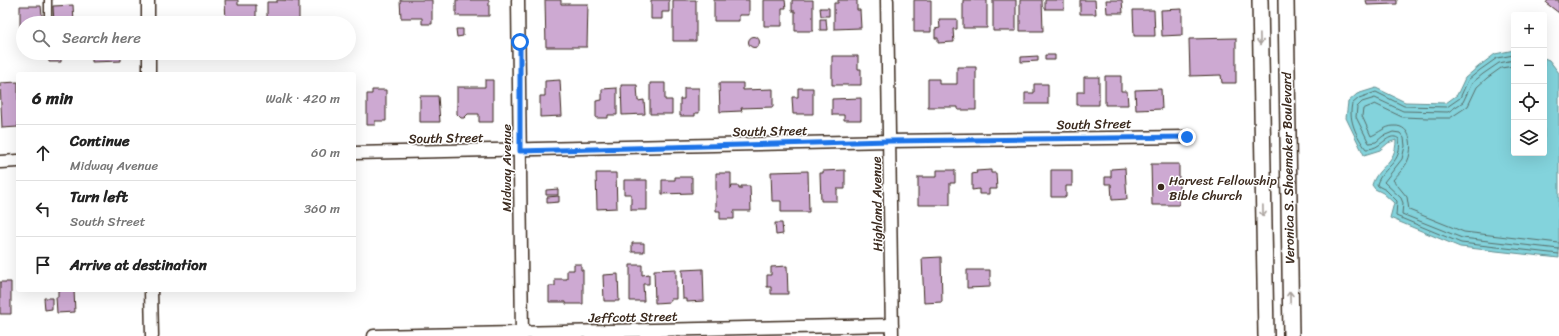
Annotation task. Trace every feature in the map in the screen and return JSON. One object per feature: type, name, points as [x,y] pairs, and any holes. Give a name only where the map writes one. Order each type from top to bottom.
[{"type":"street","points":[[148,0],[148,16]]},
{"type":"street","name":"Midway Avenue","points":[[518,0],[522,334]]},
{"type":"street","name":"Highland Avenue","points":[[887,0],[892,330]]},
{"type":"street","name":"Veronica S. Shoemaker Boulevard","points":[[1260,0],[1266,336]]},
{"type":"street","name":"Veronica S. Shoemaker Boulevard","points":[[1286,0],[1290,336]]},
{"type":"street","points":[[149,60],[149,72]]},
{"type":"street","name":"South Street","points":[[356,154],[890,141],[1187,137]]},
{"type":"street","points":[[0,162],[16,162]]},
{"type":"street","points":[[151,292],[152,336]]},
{"type":"street","name":"Jeffcott Street","points":[[374,336],[892,330]]},
{"type":"lane","points":[[48,0],[48,16]]},
{"type":"water","points":[[1511,51],[1511,156],[1547,156],[1547,59],[1559,73],[1559,258],[1460,247],[1390,218],[1394,203],[1372,185],[1378,173],[1393,155],[1396,140],[1388,143],[1380,150],[1364,155],[1346,118],[1348,102],[1357,94],[1376,88],[1405,102],[1446,103],[1457,95],[1465,78],[1495,54]]},
{"type":"building","points":[[225,0],[238,0],[238,5],[256,5],[256,16],[226,16]]},
{"type":"building","points":[[277,0],[299,1],[299,16],[267,16],[267,2],[277,2]]},
{"type":"building","points":[[400,0],[432,0],[432,24],[422,24],[422,18],[401,18]]},
{"type":"building","points":[[456,0],[489,0],[489,16],[456,16]]},
{"type":"building","points":[[545,0],[561,0],[561,4],[588,4],[587,47],[546,47]]},
{"type":"building","points":[[651,0],[669,0],[669,12],[662,12],[662,19],[651,19]]},
{"type":"building","points":[[673,0],[696,0],[696,41],[673,41]]},
{"type":"building","points":[[714,0],[749,0],[749,15],[739,15],[739,21],[714,21]]},
{"type":"building","points":[[764,0],[785,0],[786,8],[782,8],[782,26],[764,26]]},
{"type":"building","points":[[792,0],[813,0],[813,31],[795,31],[795,11],[792,11]]},
{"type":"building","points":[[838,0],[857,0],[857,10],[860,10],[861,28],[834,29],[834,3],[838,3]]},
{"type":"building","points":[[914,0],[931,0],[931,32],[914,32]]},
{"type":"building","points":[[963,0],[987,0],[987,28],[963,28]]},
{"type":"building","points":[[993,0],[1016,0],[1016,31],[993,31]]},
{"type":"building","points":[[1020,0],[1042,0],[1043,31],[1020,31]]},
{"type":"building","points":[[1045,0],[1064,0],[1064,9],[1045,9]]},
{"type":"building","points":[[1080,0],[1095,0],[1096,14],[1080,14]]},
{"type":"building","points":[[1106,0],[1122,0],[1123,13],[1107,13]]},
{"type":"building","points":[[1366,0],[1397,0],[1397,4],[1367,5]]},
{"type":"building","points":[[1548,0],[1559,0],[1559,13],[1546,3]]},
{"type":"building","points":[[73,5],[74,16],[54,16],[53,6]]},
{"type":"building","points":[[20,6],[41,6],[42,16],[20,16]]},
{"type":"building","points":[[820,8],[829,8],[829,16],[821,16]]},
{"type":"building","points":[[1182,9],[1182,35],[1162,36],[1161,10]]},
{"type":"building","points":[[1133,10],[1154,10],[1155,36],[1134,36]]},
{"type":"building","points":[[820,19],[826,19],[827,30],[820,30]]},
{"type":"building","points":[[939,19],[957,19],[957,29],[953,29],[954,42],[938,43],[938,38],[935,38],[935,29],[940,28]]},
{"type":"building","points":[[456,29],[463,29],[463,36],[457,37]]},
{"type":"building","points":[[752,37],[756,37],[758,38],[758,46],[752,47],[749,44],[749,40]]},
{"type":"building","points":[[1236,38],[1236,83],[1222,83],[1221,75],[1190,76],[1189,39]]},
{"type":"building","points":[[1045,55],[1055,55],[1055,60],[1045,60]]},
{"type":"building","points":[[832,56],[858,56],[858,69],[861,69],[861,85],[832,85]]},
{"type":"building","points":[[1038,56],[1038,61],[1021,62],[1021,57]]},
{"type":"building","points":[[49,60],[61,60],[61,62],[49,62]]},
{"type":"building","points":[[92,60],[121,60],[121,61],[92,62]]},
{"type":"building","points":[[957,67],[976,67],[976,110],[958,110],[958,107],[928,107],[928,79],[939,79],[939,84],[957,84]]},
{"type":"building","points":[[1105,76],[1121,76],[1121,91],[1127,91],[1128,105],[1105,105]]},
{"type":"building","points":[[1084,77],[1099,77],[1099,105],[1077,105],[1077,92],[1084,92]]},
{"type":"building","points":[[485,80],[493,80],[493,122],[479,122],[479,114],[468,114],[464,118],[461,118],[457,114],[457,87],[485,87]]},
{"type":"building","points":[[560,80],[562,116],[540,117],[540,96],[545,96],[545,81]]},
{"type":"building","points":[[16,82],[16,127],[2,128],[0,83]]},
{"type":"building","points":[[650,83],[665,83],[665,100],[672,100],[672,114],[650,114]]},
{"type":"building","points":[[719,83],[743,83],[743,90],[773,89],[773,107],[741,108],[742,111],[720,112]]},
{"type":"building","points":[[1034,84],[1048,84],[1048,104],[1025,104],[1025,93],[1034,93]]},
{"type":"building","points":[[621,85],[637,85],[638,101],[644,100],[645,114],[622,115]]},
{"type":"building","points":[[617,88],[617,115],[608,115],[608,118],[596,118],[596,101],[602,100],[602,89]]},
{"type":"building","points":[[684,88],[699,88],[699,113],[695,113],[695,116],[680,116],[680,99],[684,99]]},
{"type":"building","points":[[798,88],[813,88],[813,114],[793,114],[792,97],[798,97]]},
{"type":"building","points":[[1161,89],[1162,109],[1136,110],[1135,90]]},
{"type":"building","points":[[372,90],[386,90],[386,121],[375,121],[375,125],[367,125],[367,94],[372,94]]},
{"type":"building","points":[[420,96],[438,96],[440,122],[420,122]]},
{"type":"building","points":[[861,98],[861,120],[844,120],[844,115],[832,115],[832,99]]},
{"type":"building","points":[[1151,164],[1179,164],[1179,205],[1152,205]]},
{"type":"building","points":[[1125,168],[1127,199],[1112,200],[1111,184],[1105,184],[1105,177],[1111,177],[1111,169]]},
{"type":"building","points":[[845,170],[845,189],[837,189],[837,201],[821,201],[820,173],[823,173],[823,171]]},
{"type":"building","points":[[937,170],[955,170],[955,183],[950,183],[950,205],[918,205],[918,177],[937,177]]},
{"type":"building","points":[[991,170],[991,173],[996,173],[997,189],[989,189],[989,194],[979,194],[979,189],[972,190],[972,174],[977,173],[976,171]]},
{"type":"building","points":[[1051,170],[1072,170],[1072,186],[1066,186],[1066,197],[1051,197]]},
{"type":"building","points":[[808,171],[809,212],[781,212],[781,201],[772,201],[771,172]]},
{"type":"building","points":[[596,173],[616,173],[617,208],[597,209]]},
{"type":"building","points":[[716,173],[731,173],[731,189],[732,186],[739,186],[739,189],[741,189],[741,186],[750,186],[751,211],[734,211],[734,219],[720,219],[720,211],[716,211]]},
{"type":"building","points":[[675,177],[692,177],[692,193],[662,194],[662,180],[675,180]]},
{"type":"building","points":[[624,180],[647,180],[647,210],[631,210],[631,194],[624,194]]},
{"type":"building","points":[[558,189],[558,195],[546,195],[546,190]]},
{"type":"building","points":[[559,196],[559,202],[547,203],[547,197]]},
{"type":"building","points":[[775,223],[782,223],[783,234],[776,235]]},
{"type":"building","points":[[632,243],[644,243],[644,252],[632,252]]},
{"type":"building","points":[[941,257],[942,302],[924,303],[922,258]]},
{"type":"building","points":[[574,264],[581,264],[581,270],[583,270],[583,304],[549,302],[549,286],[555,286],[555,279],[567,279],[567,270],[574,270]]},
{"type":"building","points":[[630,265],[642,265],[642,275],[649,274],[649,284],[643,284],[644,301],[630,301]]},
{"type":"building","points":[[787,266],[788,294],[771,294],[771,287],[767,287],[767,275],[771,275],[771,267]]},
{"type":"building","points":[[676,269],[676,299],[670,299],[670,302],[655,303],[654,270]]},
{"type":"building","points":[[703,269],[704,301],[687,302],[687,299],[683,299],[682,270]]},
{"type":"building","points":[[967,270],[990,270],[990,287],[967,288]]},
{"type":"building","points":[[618,274],[619,301],[604,301],[603,275]]},
{"type":"building","points":[[0,282],[11,282],[11,314],[0,314]]},
{"type":"building","points":[[58,292],[74,292],[75,312],[57,313],[56,297],[58,297]]},
{"type":"building","points":[[44,298],[52,298],[52,309],[45,310]]},
{"type":"place","name":"Harvest Fellowship Bible Church","points":[[1161,187]]},
{"type":"route","points":[[520,42],[520,151],[890,141],[1187,137]]}]
